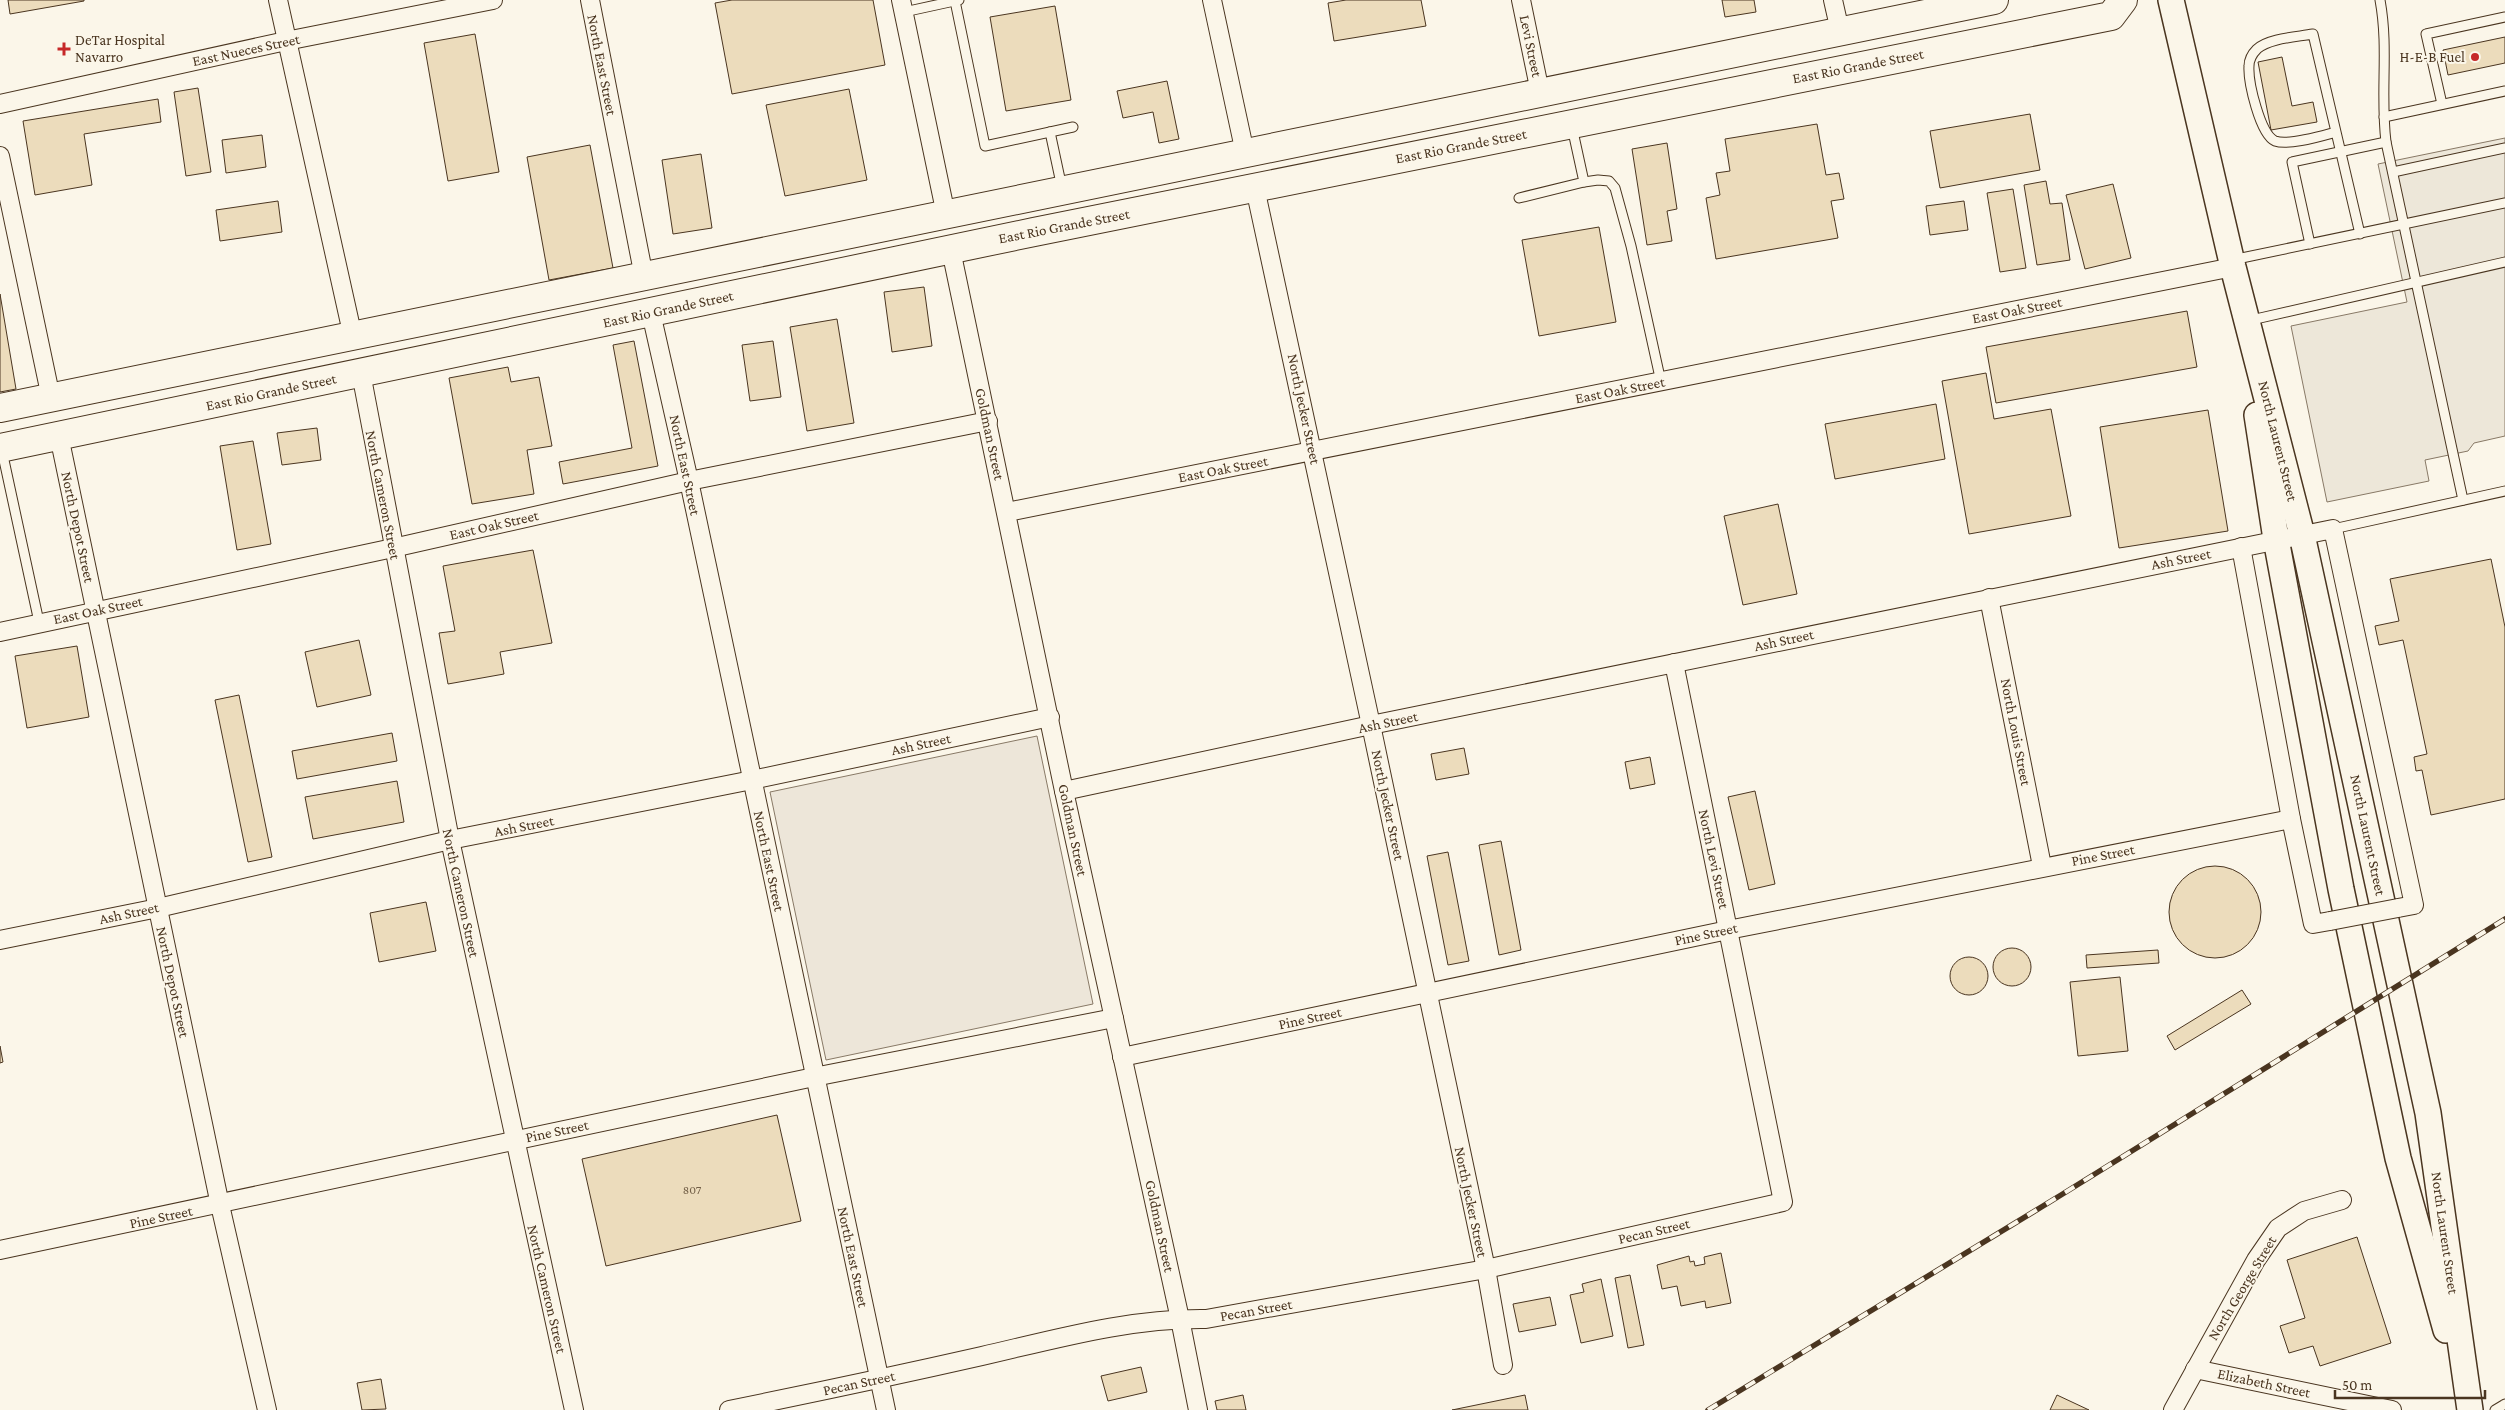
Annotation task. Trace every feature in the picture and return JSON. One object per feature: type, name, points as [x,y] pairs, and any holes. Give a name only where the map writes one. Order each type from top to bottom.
[{"type":"main road","points":[[0,408],[1994,0]]},
{"type":"main road","name":"East Rio Grande Street","points":[[1,448],[866,267],[2111,16],[2123,0]]},
{"type":"main road","name":"North Laurent Street","points":[[2171,0],[2233,264],[2302,534],[2428,1113],[2469,1410]]},
{"type":"main road","points":[[951,250],[962,232],[1008,220],[1027,198]]},
{"type":"main road","points":[[866,267],[872,255],[881,249],[922,238],[936,230],[946,215]]},
{"type":"main road","name":"North Laurent Street","points":[[2233,264],[2276,539],[2341,889],[2396,1148],[2469,1410]]},
{"type":"street","points":[[278,0],[353,337]]},
{"type":"street","name":"East Nueces Street","points":[[0,104],[286,41],[493,0]]},
{"type":"street","name":"North East Street","points":[[590,0],[644,277]]},
{"type":"street","points":[[1212,0],[1245,153]]},
{"type":"street","name":"Levi Street","points":[[1521,0],[1540,92]]},
{"type":"street","points":[[1833,0],[1840,31]]},
{"type":"street","points":[[902,6],[946,215]]},
{"type":"street","points":[[0,156],[51,398]]},
{"type":"street","name":"North Jecker Street","points":[[1255,188],[1372,725],[1486,1269],[1503,1365]]},
{"type":"street","name":"Goldman Street","points":[[951,250],[1064,791],[1180,1319],[1198,1410]]},
{"type":"street","name":"East Oak Street","points":[[1007,512],[1661,382],[2233,264]]},
{"type":"street","name":"North East Street","points":[[651,312],[689,480],[886,1410]]},
{"type":"street","name":"North Cameron Street","points":[[361,373],[450,840],[574,1410]]},
{"type":"street","name":"East Oak Street","points":[[0,632],[39,622],[393,548],[689,480],[988,421]]},
{"type":"street","name":"North Depot Street","points":[[59,436],[220,1205],[267,1410]]},
{"type":"street","points":[[2241,547],[2291,819],[2313,924],[2414,905],[2333,529]]},
{"type":"street","name":"Ash Street","points":[[1064,791],[1372,725],[2276,539],[2333,529]]},
{"type":"street","name":"North Louis Street","points":[[1990,598],[2042,866]]},
{"type":"street","name":"North Levi Street","points":[[1674,663],[1783,1202]]},
{"type":"street","name":"Ash Street","points":[[0,940],[158,908],[450,840],[752,780],[1050,717]]},
{"type":"street","name":"Pine Street","points":[[1122,1057],[2042,866],[2291,819]]},
{"type":"street","name":"Pine Street","points":[[0,1250],[220,1205],[514,1140],[814,1077],[1114,1018]]},
{"type":"street","name":"North George Street","points":[[2173,1410],[2256,1260],[2278,1228],[2304,1211],[2342,1200]]},
{"type":"street","name":"Pecan Street","points":[[729,1410],[880,1379],[1125,1324],[1180,1319],[1206,1319],[1486,1269],[1783,1202]]},
{"type":"street","name":"Elizabeth Street","points":[[2195,1368],[2392,1410]]},
{"type":"lane","points":[[902,6],[957,0],[985,146],[1073,127]]},
{"type":"lane","points":[[2380,0],[2386,40],[2384,117],[2386,142],[2463,500]]},
{"type":"lane","points":[[2442,104],[2426,34],[2505,17]]},
{"type":"lane","points":[[2336,132],[2288,142],[2275,141],[2265,133],[2250,73],[2250,60],[2256,50],[2268,43],[2313,34],[2360,234]]},
{"type":"lane","points":[[2384,117],[2505,91]]},
{"type":"lane","points":[[1571,124],[1584,182]]},
{"type":"lane","points":[[1050,132],[1062,191]]},
{"type":"lane","points":[[2310,244],[2292,162],[2386,142]]},
{"type":"lane","points":[[2393,172],[2505,148]]},
{"type":"lane","points":[[1519,198],[1598,180],[1609,181],[1615,188],[1631,246],[1661,382]]},
{"type":"lane","points":[[2233,264],[2310,244],[2505,204]]},
{"type":"lane","points":[[2247,321],[2505,262]]},
{"type":"lane","points":[[1,448],[4,477],[39,622]]},
{"type":"lane","name":"Ash Street","points":[[2333,529],[2505,490]]},
{"type":"lane","points":[[2495,1410],[2505,1404]]},
{"type":"shaded area","points":[[2505,138],[2505,436],[2474,443],[2468,451],[2425,460],[2429,481],[2327,502],[2291,326],[2407,302],[2378,164]]},
{"type":"shaded area","points":[[1037,736],[1093,1004],[826,1060],[770,792]]},
{"type":"building","points":[[8,0],[84,0],[84,1],[10,14]]},
{"type":"building","points":[[732,0],[873,0],[885,65],[732,94],[715,3]]},
{"type":"building","points":[[1346,0],[1421,0],[1426,26],[1334,41],[1328,3]]},
{"type":"building","points":[[1722,0],[1754,0],[1756,12],[1725,17]]},
{"type":"building","points":[[1055,6],[1071,100],[1006,111],[990,17]]},
{"type":"building","points":[[475,34],[499,172],[448,181],[424,43]]},
{"type":"building","name":"H-E-B Fuel","points":[[2505,37],[2505,63],[2448,75],[2443,50]]},
{"type":"building","points":[[2282,57],[2292,106],[2313,102],[2317,122],[2271,130],[2258,62]]},
{"type":"building","points":[[1167,81],[1179,139],[1159,143],[1153,112],[1123,118],[1117,91]]},
{"type":"building","points":[[198,88],[211,172],[186,176],[174,92]]},
{"type":"building","points":[[849,89],[867,180],[785,196],[766,105]]},
{"type":"building","points":[[158,99],[161,122],[84,134],[92,185],[35,195],[23,121]]},
{"type":"building","points":[[2030,114],[2040,170],[1940,188],[1930,131]]},
{"type":"building","points":[[1817,124],[1826,175],[1839,173],[1844,199],[1831,201],[1838,238],[1716,259],[1706,198],[1720,195],[1716,173],[1730,171],[1725,139]]},
{"type":"building","points":[[262,135],[266,167],[226,173],[222,140]]},
{"type":"building","points":[[1667,143],[1677,209],[1667,211],[1672,241],[1647,245],[1632,149]]},
{"type":"building","points":[[590,145],[613,268],[549,280],[527,157]]},
{"type":"building","points":[[701,154],[712,228],[673,234],[662,160]]},
{"type":"building","points":[[2046,181],[2050,204],[2062,203],[2070,260],[2037,265],[2024,185]]},
{"type":"building","points":[[2113,184],[2131,258],[2085,269],[2066,195]]},
{"type":"building","points":[[2013,189],[2026,268],[2000,272],[1987,193]]},
{"type":"building","points":[[278,201],[282,232],[220,241],[216,210]]},
{"type":"building","points":[[1964,201],[1968,230],[1930,235],[1926,206]]},
{"type":"building","points":[[1599,227],[1616,322],[1539,336],[1522,240]]},
{"type":"building","points":[[924,287],[932,346],[892,352],[884,292]]},
{"type":"building","points":[[0,294],[16,389],[0,392]]},
{"type":"building","points":[[2187,311],[2197,367],[1996,403],[1986,347]]},
{"type":"building","points":[[837,319],[854,423],[807,431],[790,327]]},
{"type":"building","points":[[634,341],[658,466],[563,484],[559,462],[632,448],[613,345]]},
{"type":"building","points":[[773,341],[781,397],[750,401],[742,345]]},
{"type":"building","points":[[508,367],[511,382],[539,377],[552,446],[527,450],[534,494],[472,504],[449,378]]},
{"type":"building","points":[[1986,373],[1994,419],[2051,409],[2071,516],[1969,534],[1942,381]]},
{"type":"building","points":[[1936,404],[1945,459],[1835,479],[1825,424]]},
{"type":"building","points":[[2208,410],[2228,531],[2119,548],[2100,427]]},
{"type":"building","points":[[317,428],[321,460],[282,465],[277,433]]},
{"type":"building","points":[[253,441],[271,544],[237,550],[220,446]]},
{"type":"building","points":[[1778,504],[1797,594],[1743,605],[1724,516]]},
{"type":"building","points":[[533,550],[552,643],[500,652],[504,674],[448,684],[439,633],[455,631],[443,566]]},
{"type":"building","points":[[2491,559],[2505,627],[2505,799],[2431,815],[2422,770],[2416,771],[2414,757],[2427,754],[2403,640],[2379,645],[2375,626],[2399,621],[2390,579]]},
{"type":"building","points":[[359,640],[371,695],[317,707],[305,652]]},
{"type":"building","points":[[77,646],[89,717],[27,728],[15,656]]},
{"type":"building","points":[[239,695],[272,857],[248,862],[215,700]]},
{"type":"building","points":[[392,733],[397,761],[297,779],[292,751]]},
{"type":"building","points":[[1464,748],[1469,774],[1436,780],[1431,754]]},
{"type":"building","points":[[1650,757],[1655,784],[1630,789],[1625,762]]},
{"type":"building","points":[[397,781],[404,822],[313,839],[305,797]]},
{"type":"building","points":[[1755,791],[1775,884],[1749,890],[1728,797]]},
{"type":"building","points":[[1501,841],[1521,950],[1499,955],[1479,845]]},
{"type":"building","points":[[1448,852],[1469,961],[1448,965],[1427,856]]},
{"type":"building","points":[[2215,866],[2233,869],[2248,879],[2258,894],[2261,912],[2258,930],[2248,945],[2233,955],[2215,958],[2197,955],[2182,945],[2172,930],[2169,912],[2172,894],[2182,879],[2197,869]]},
{"type":"building","points":[[426,902],[436,951],[379,962],[370,913]]},
{"type":"building","points":[[2012,948],[2026,953],[2031,967],[2026,981],[2012,986],[1998,981],[1993,967],[1998,953]]},
{"type":"building","points":[[2158,950],[2159,963],[2087,968],[2086,955]]},
{"type":"building","points":[[1969,957],[1982,963],[1988,976],[1982,989],[1969,995],[1956,989],[1950,976],[1956,963]]},
{"type":"building","points":[[2120,977],[2128,1051],[2078,1056],[2070,982]]},
{"type":"building","points":[[2242,990],[2251,1004],[2175,1050],[2167,1036]]},
{"type":"building","points":[[0,1046],[3,1062],[0,1063]]},
{"type":"building","points":[[777,1115],[801,1221],[606,1266],[582,1159]]},
{"type":"building","points":[[2357,1237],[2391,1343],[2320,1366],[2313,1346],[2289,1353],[2280,1326],[2305,1318],[2287,1260]]},
{"type":"building","points":[[1721,1253],[1731,1303],[1706,1308],[1705,1301],[1681,1306],[1677,1286],[1662,1289],[1657,1265],[1689,1256],[1690,1262],[1694,1261],[1695,1266],[1705,1264],[1704,1257]]},
{"type":"building","points":[[1630,1275],[1644,1345],[1628,1348],[1615,1278]]},
{"type":"building","points":[[1601,1279],[1613,1336],[1581,1343],[1570,1295],[1584,1292],[1582,1284]]},
{"type":"building","points":[[1550,1297],[1556,1325],[1519,1332],[1513,1304]]},
{"type":"building","points":[[1141,1367],[1147,1392],[1108,1401],[1101,1376]]},
{"type":"building","points":[[381,1379],[386,1409],[362,1410],[357,1383]]},
{"type":"building","points":[[1243,1395],[1246,1410],[1217,1410],[1215,1401]]},
{"type":"building","points":[[1525,1395],[1528,1410],[1452,1410]]},
{"type":"building","points":[[2057,1395],[2089,1410],[2050,1410]]},
{"type":"railway","points":[[1708,1410],[2061,1195],[2505,919]]},
{"type":"place","name":"DeTar Hospital Navarro","points":[[64,49]]},
{"type":"place","name":"H-E-B Fuel","points":[[2475,57]]}]
